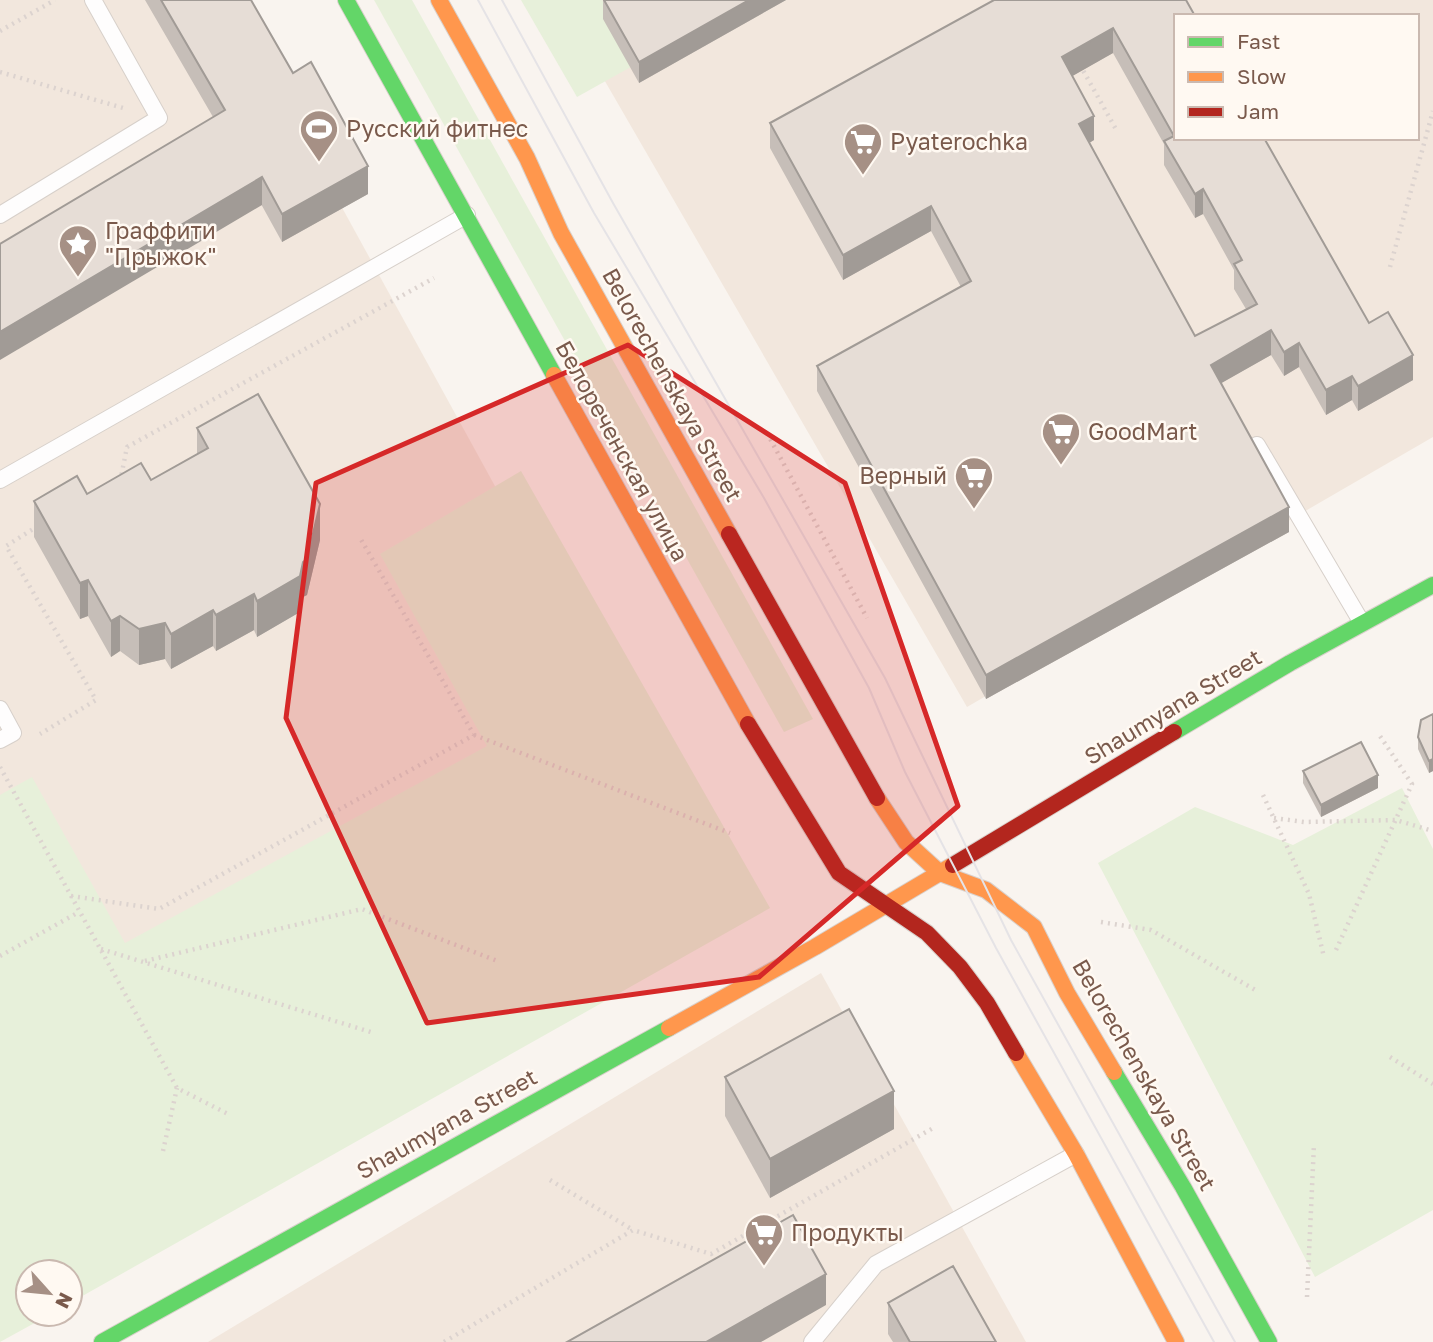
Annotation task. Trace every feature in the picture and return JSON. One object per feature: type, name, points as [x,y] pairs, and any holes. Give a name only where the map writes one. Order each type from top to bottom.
[{"type":"street","name":"Белореченская улица","points":[[346,0],[767,758],[839,873],[883,905]]},
{"type":"street","name":"Belorechenskaya Street","points":[[439,0],[527,158],[561,233],[871,790],[906,842],[940,873],[986,890],[1034,927],[1067,993],[1183,1187],[1269,1342]]},
{"type":"street","name":"Shaumyana Street","points":[[102,1342],[815,947],[1290,663],[1433,585]]},
{"type":"street","points":[[883,905],[927,933],[960,967],[987,1003],[1076,1154],[1176,1342]]},
{"type":"lane","points":[[0,215],[159,118],[93,0]]},
{"type":"lane","points":[[0,480],[467,214]]},
{"type":"lane","points":[[1257,445],[1362,624]]},
{"type":"lane","points":[[0,709],[13,733],[0,740]]},
{"type":"lane","points":[[812,1342],[876,1264],[1076,1154]]},
{"type":"path","points":[[0,31],[55,0]]},
{"type":"path","points":[[1077,60],[1117,131]]},
{"type":"path","points":[[0,72],[159,118]]},
{"type":"path","points":[[1390,267],[1433,111]]},
{"type":"path","points":[[109,484],[121,477],[127,447],[434,278]]},
{"type":"path","points":[[766,433],[867,618]]},
{"type":"path","points":[[32,739],[96,700],[6,546],[41,525]]},
{"type":"path","points":[[359,536],[474,735],[730,833]]},
{"type":"path","points":[[1336,950],[1412,784],[1378,733]]},
{"type":"path","points":[[71,896],[159,909],[474,735]]},
{"type":"path","points":[[0,767],[177,1088],[228,1114]]},
{"type":"path","points":[[1263,795],[1309,894],[1324,957]]},
{"type":"path","points":[[1273,817],[1304,822],[1396,820],[1433,831]]},
{"type":"path","points":[[145,961],[362,909],[500,962]]},
{"type":"path","points":[[0,956],[79,912]]},
{"type":"path","points":[[1101,922],[1151,930],[1257,991]]},
{"type":"path","points":[[100,949],[374,1032]]},
{"type":"path","points":[[1390,1057],[1433,1084]]},
{"type":"path","points":[[163,1150],[177,1088]]},
{"type":"path","points":[[550,1180],[633,1230],[710,1254],[935,1127]]},
{"type":"path","points":[[1307,1297],[1314,1143]]},
{"type":"path","points":[[444,1342],[633,1230]]},
{"type":"highlighted area","points":[[628,345],[845,483],[958,806],[759,977],[427,1023],[286,718],[316,483]]},
{"type":"shaded area","points":[[0,0],[228,0],[663,792],[0,1158]]},
{"type":"shaded area","points":[[558,0],[1433,0],[1433,437],[967,707]]},
{"type":"shaded area","points":[[821,973],[1026,1342],[208,1342]]},
{"type":"green space","points":[[374,0],[412,0],[813,719],[784,732]]},
{"type":"green space","points":[[521,0],[602,0],[638,63],[577,97]]},
{"type":"green space","points":[[521,471],[770,908],[84,1295],[84,1258],[14,1258],[14,1328],[26,1328],[0,1342],[0,795],[32,777],[125,943],[487,746],[380,554]]},
{"type":"green space","points":[[1402,788],[1433,849],[1433,1210],[1315,1277],[1098,863],[1195,807],[1293,845]]},
{"type":"building","points":[[161,0],[251,0],[293,73],[311,62],[368,166],[282,214],[262,177],[0,332],[0,244],[225,110]]},
{"type":"building","points":[[604,0],[749,0],[639,62]]},
{"type":"building","points":[[994,0],[1186,0],[1194,14],[1174,14],[1174,136],[1174,140],[1265,140],[1369,323],[1388,312],[1413,355],[1358,386],[1352,376],[1326,390],[1299,343],[1284,352],[1271,330],[1211,365],[1289,507],[986,675],[817,366],[971,281],[931,206],[843,255],[770,123]],"holes":[[[1113,28],[1174,136],[1164,141],[1195,194],[1203,189],[1242,260],[1234,264],[1257,304],[1195,336],[1079,124],[1094,116],[1062,57]]]},
{"type":"building","points":[[258,394],[320,504],[307,559],[303,562],[300,576],[257,601],[254,594],[216,615],[213,610],[171,634],[165,623],[139,629],[120,616],[111,621],[88,580],[80,583],[34,501],[77,476],[87,494],[141,463],[151,480],[208,448],[197,428]]},
{"type":"building","points":[[1433,714],[1433,759],[1429,761],[1418,737],[1421,720]]},
{"type":"building","points":[[1361,742],[1378,775],[1321,805],[1303,771]]},
{"type":"building","points":[[849,1009],[894,1091],[770,1159],[725,1077]]},
{"type":"building","points":[[793,1215],[826,1274],[706,1342],[567,1342]]},
{"type":"building","points":[[953,1266],[996,1342],[910,1342],[888,1303]]},
{"type":"tram line","points":[[478,0],[594,213],[764,498],[869,688],[905,772],[996,948],[1214,1342]]},
{"type":"tram line","points":[[502,0],[613,203],[885,678],[1011,940],[1235,1342]]},
{"type":"traffic: fast","points":[[346,0],[554,375]]},
{"type":"traffic: fast","points":[[1174,732],[1290,663],[1433,585]]},
{"type":"traffic: fast","points":[[102,1342],[669,1028]]},
{"type":"traffic: fast","points":[[1114,1072],[1183,1187],[1269,1342]]},
{"type":"traffic: slow","points":[[439,0],[527,158],[561,233],[729,534]]},
{"type":"traffic: slow","points":[[554,375],[748,724]]},
{"type":"traffic: slow","points":[[877,798],[906,842],[940,873],[986,890],[1034,927],[1067,993],[1114,1072]]},
{"type":"traffic: slow","points":[[669,1028],[815,947],[953,865]]},
{"type":"traffic: slow","points":[[1016,1053],[1076,1154],[1176,1342]]},
{"type":"traffic: jam","points":[[729,534],[877,798]]},
{"type":"traffic: jam","points":[[748,724],[839,873],[927,933],[960,967],[987,1003],[1016,1053]]},
{"type":"traffic: jam","points":[[953,865],[1174,732]]},
{"type":"place","name":"Русский фитнес","points":[[319,163]]},
{"type":"place","name":"Pyaterochka","points":[[863,176]]},
{"type":"place","name":"Граффити \"Прыжок\"","points":[[78,278]]},
{"type":"place","name":"GoodMart","points":[[1061,466]]},
{"type":"place","name":"Верный","points":[[974,510]]},
{"type":"place","name":"Продукты","points":[[764,1267]]}]
